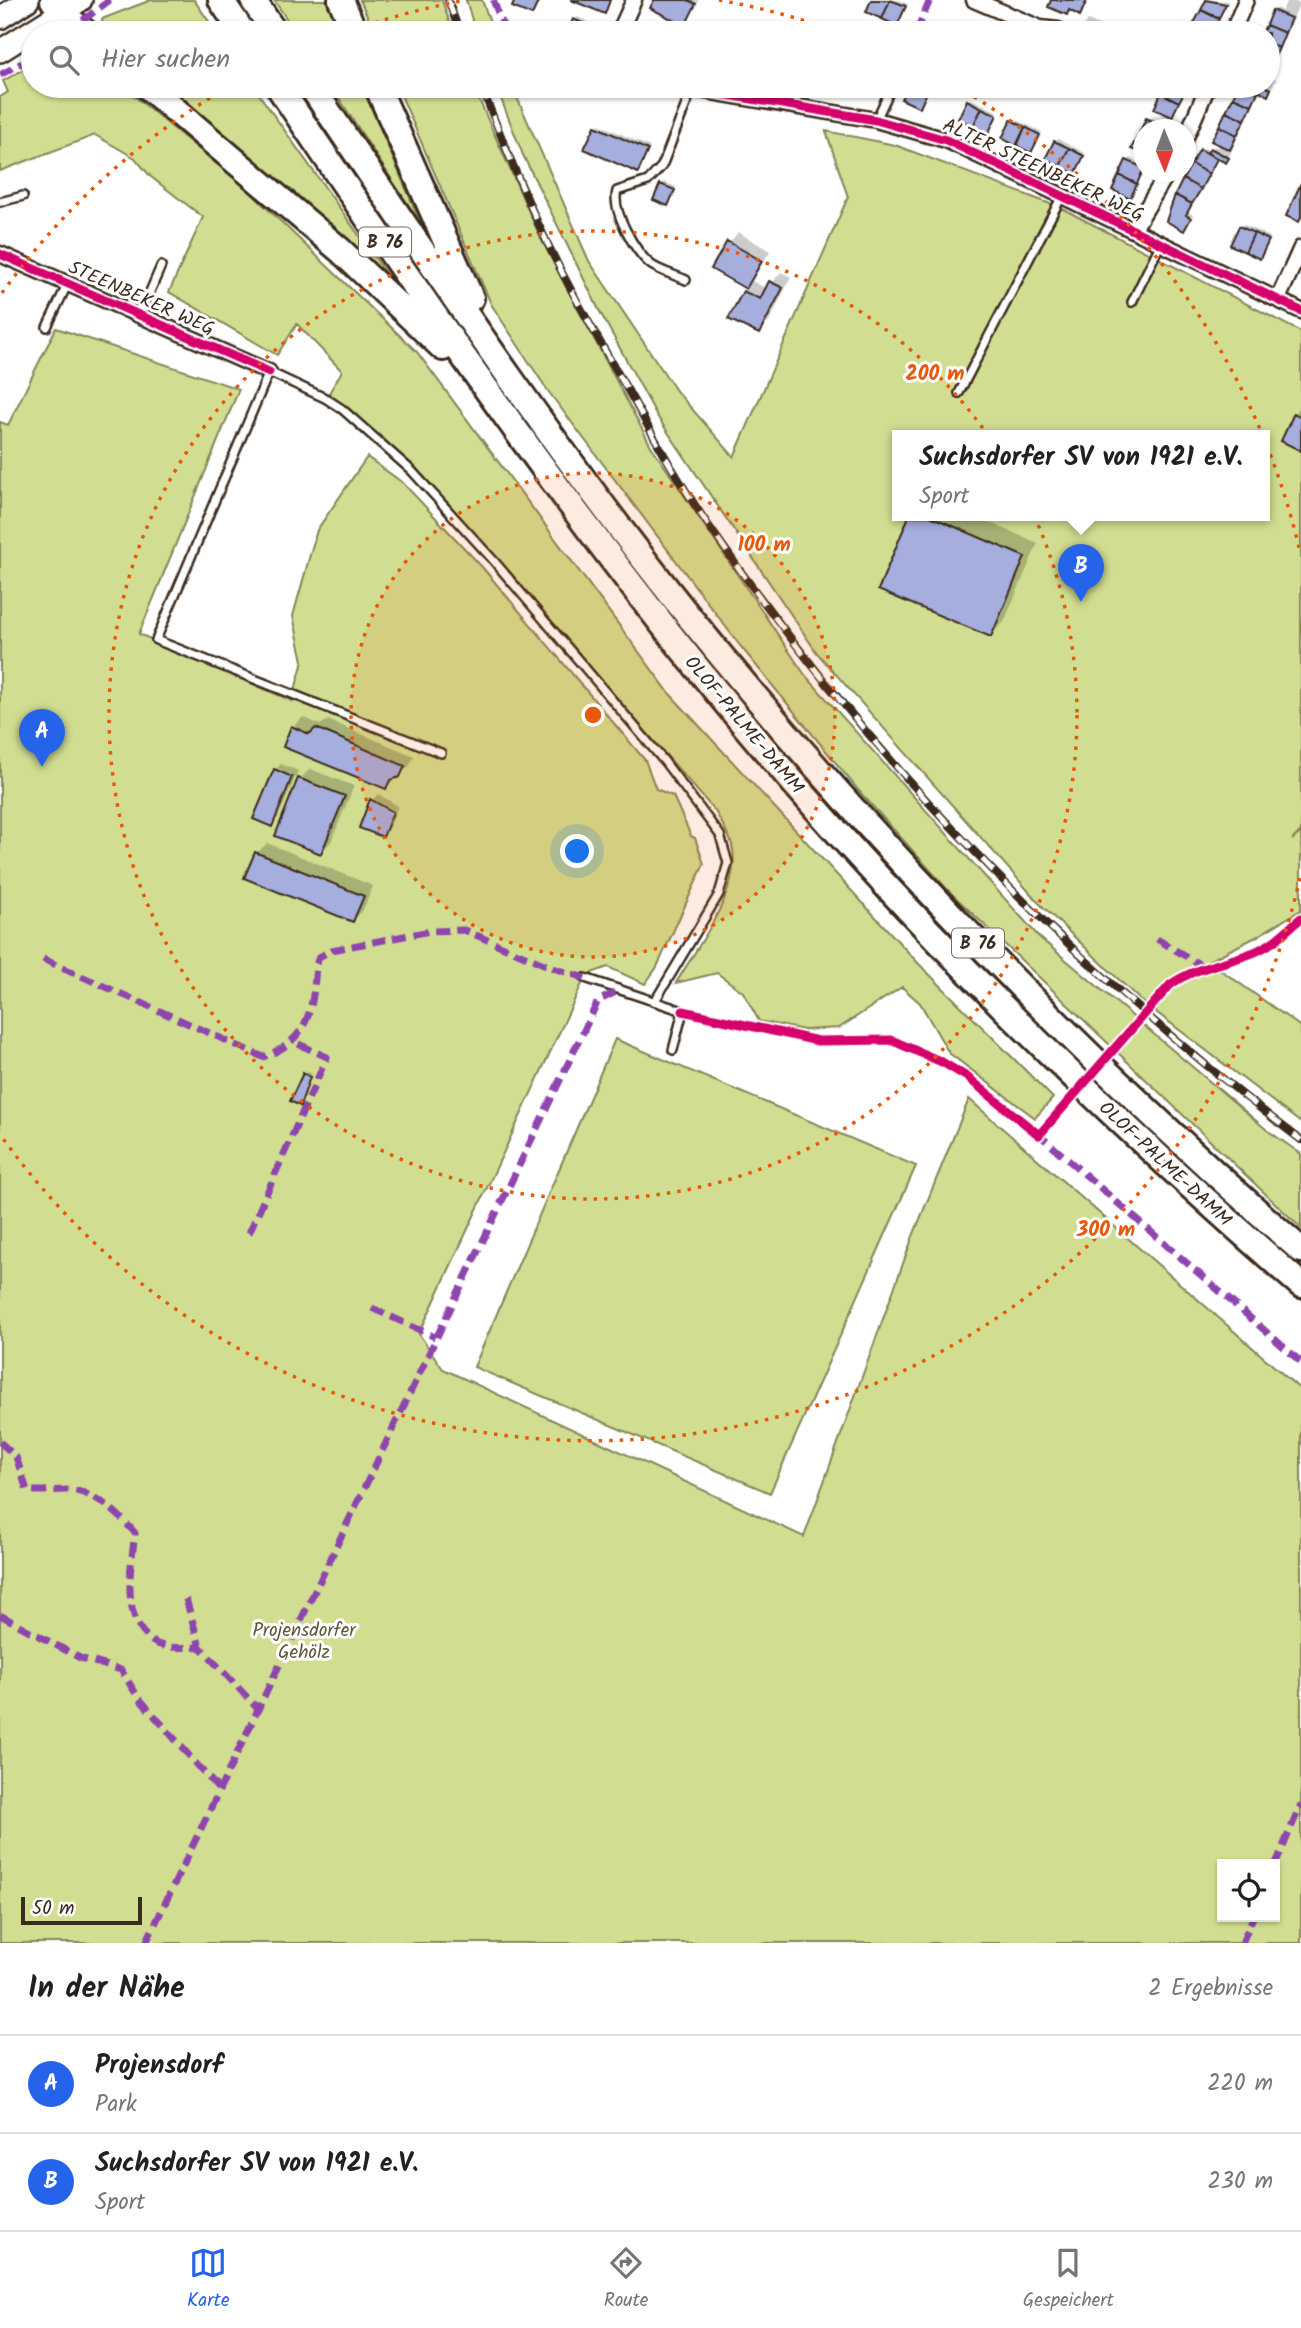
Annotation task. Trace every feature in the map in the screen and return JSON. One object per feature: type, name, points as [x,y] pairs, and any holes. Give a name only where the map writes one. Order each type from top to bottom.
[{"type":"highway","points":[[221,0],[235,21]]},
{"type":"highway","points":[[253,0],[267,21]]},
{"type":"highway","points":[[341,0],[350,21]]},
{"type":"highway","points":[[65,5],[77,21]]},
{"type":"highway","points":[[162,98],[414,318],[492,399]]},
{"type":"highway","name":"OLOF-PALME-DAMM","points":[[286,98],[492,399],[652,612],[827,821],[1018,1022],[1149,1149],[1301,1285]]},
{"type":"highway","name":"OLOF-PALME-DAMM","points":[[319,98],[518,389],[683,610],[855,813],[1025,992],[1149,1112],[1301,1250]]},
{"type":"highway","points":[[382,98],[455,267],[518,389]]},
{"type":"main road","points":[[0,18],[28,0]]},
{"type":"main road","points":[[42,21],[65,5]]},
{"type":"main road","points":[[0,51],[21,36]]},
{"type":"street","points":[[624,21],[634,0]]},
{"type":"street","points":[[974,0],[1024,21]]},
{"type":"street","points":[[1237,21],[1247,0]]},
{"type":"street","name":"ALTER STEENBEKER WEG","points":[[750,98],[876,120],[946,140],[1301,311]]},
{"type":"street","points":[[1193,119],[1203,98]]},
{"type":"street","points":[[1134,229],[1162,182]]},
{"type":"street","points":[[1278,299],[1301,248]]},
{"type":"street","name":"STEENBEKER WEG","points":[[0,254],[269,372]]},
{"type":"lane","points":[[686,280],[650,264],[630,237],[615,209],[614,200],[617,191],[648,181],[662,166],[688,98]]},
{"type":"lane","points":[[876,120],[886,98]]},
{"type":"lane","points":[[958,393],[1062,195]]},
{"type":"lane","points":[[0,202],[23,196]]},
{"type":"lane","points":[[1132,302],[1161,242]]},
{"type":"lane","points":[[140,315],[161,266]]},
{"type":"lane","points":[[47,327],[68,282]]},
{"type":"lane","points":[[441,753],[156,640],[269,372],[325,398],[342,409],[412,471],[494,561],[664,761],[720,835],[728,863],[719,894],[655,1001]]},
{"type":"lane","points":[[585,978],[683,1011],[673,1050]]},
{"type":"green space","points":[[151,0],[194,0],[209,21],[102,21]]},
{"type":"green space","points":[[274,0],[326,0],[335,21],[288,21]]},
{"type":"green space","points":[[360,0],[442,0],[449,21],[370,21]]},
{"type":"green space","points":[[466,0],[482,0],[490,21],[472,21]]},
{"type":"green space","points":[[21,71],[21,98],[137,98],[248,190],[417,352],[670,694],[919,964],[1053,1098],[1035,1118],[949,1053],[920,1003],[902,987],[839,1028],[804,1030],[759,1021],[743,992],[717,973],[676,983],[716,917],[731,880],[734,862],[732,845],[715,811],[415,467],[329,393],[342,371],[297,324],[277,355],[169,292],[203,217],[151,177],[135,158],[95,135],[0,171],[0,97],[8,92],[3,81]]},
{"type":"green space","points":[[178,98],[262,98],[400,293]]},
{"type":"green space","points":[[339,98],[367,98],[422,226]]},
{"type":"green space","points":[[402,98],[478,98],[541,239],[651,446],[805,675],[1039,937],[1267,1130],[1301,1154],[1301,1228],[949,891],[858,790],[741,647],[548,391],[491,304]]},
{"type":"green space","points":[[501,98],[517,98],[589,261],[677,392],[734,457],[848,197],[826,131],[895,145],[1061,208],[1301,332],[1301,831],[1292,840],[1301,832],[1301,910],[1208,961],[1301,1027],[1301,1123],[1139,999],[1039,903],[817,653],[657,416],[599,310],[523,155]]},
{"type":"green space","name":"Projensdorfer Gehölz","points":[[56,328],[239,389],[139,634],[292,701],[303,661],[293,616],[317,530],[367,457],[403,483],[482,567],[645,760],[656,789],[673,796],[691,836],[695,838],[704,864],[657,967],[645,984],[608,967],[586,975],[419,1334],[443,1369],[804,1537],[913,1236],[969,1099],[1301,1390],[1301,1943],[0,1943],[0,422],[8,425]]},
{"type":"green space","points":[[615,1039],[916,1166],[770,1493],[474,1367]]},
{"type":"building","points":[[515,0],[539,0],[532,15],[512,7]]},
{"type":"building","points":[[571,0],[610,0],[605,14]]},
{"type":"building","points":[[654,0],[688,0],[696,4],[688,21],[675,21],[650,8]]},
{"type":"building","points":[[871,0],[890,0],[882,19],[866,12]]},
{"type":"building","points":[[890,0],[906,6],[899,21],[882,19]]},
{"type":"building","points":[[1051,0],[1087,0],[1080,16],[1069,10],[1067,15],[1048,7]]},
{"type":"building","points":[[1206,0],[1226,4],[1219,18],[1201,10]]},
{"type":"building","points":[[1201,10],[1219,19],[1218,21],[1195,21]]},
{"type":"building","points":[[1272,10],[1291,18],[1285,33],[1280,31],[1280,21],[1268,21]]},
{"type":"building","points":[[1280,31],[1285,33],[1280,46]]},
{"type":"building","points":[[902,98],[924,98],[920,108]]},
{"type":"building","points":[[1159,98],[1171,98],[1179,102],[1172,117],[1154,109]]},
{"type":"building","points":[[1232,98],[1252,105],[1245,120],[1226,111]]},
{"type":"building","points":[[1235,98],[1255,98],[1252,105]]},
{"type":"building","points":[[967,100],[982,108],[973,126],[958,119]]},
{"type":"building","points":[[982,108],[997,115],[988,134],[973,126]]},
{"type":"building","points":[[1226,111],[1245,120],[1237,135],[1219,126]]},
{"type":"building","points":[[1011,120],[1025,127],[1016,146],[1002,138]]},
{"type":"building","points":[[595,126],[648,150],[638,173],[584,149]]},
{"type":"building","points":[[1219,126],[1237,135],[1230,150],[1211,141]]},
{"type":"building","points":[[1025,127],[1040,135],[1031,153],[1017,146]]},
{"type":"building","points":[[1054,141],[1069,148],[1060,166],[1045,159]]},
{"type":"building","points":[[1069,148],[1084,156],[1075,174],[1060,166]]},
{"type":"building","points":[[1210,148],[1229,158],[1226,163],[1207,153]]},
{"type":"building","points":[[1200,149],[1217,159],[1209,174],[1196,167],[1196,156]]},
{"type":"building","points":[[1126,160],[1133,163],[1133,182],[1119,175]]},
{"type":"building","points":[[1196,167],[1209,174],[1201,189],[1188,182],[1196,182]]},
{"type":"building","points":[[1119,175],[1137,184],[1130,199],[1112,190]]},
{"type":"building","points":[[1182,182],[1188,182],[1201,189],[1192,204],[1175,195]]},
{"type":"building","points":[[1301,183],[1301,217],[1299,222],[1286,216]]},
{"type":"building","points":[[660,184],[675,190],[668,206],[653,200]]},
{"type":"building","points":[[1175,195],[1192,204],[1186,215],[1191,218],[1184,231],[1166,221]]},
{"type":"building","points":[[1239,226],[1254,233],[1245,252],[1230,245]]},
{"type":"building","points":[[1254,233],[1269,240],[1260,259],[1245,252]]},
{"type":"building","points":[[727,241],[762,261],[746,289],[711,269]]},
{"type":"building","points":[[769,281],[783,288],[759,334],[728,319],[743,291],[760,299]]},
{"type":"building","points":[[1294,413],[1301,417],[1301,451],[1281,441]]},
{"type":"building","points":[[907,521],[942,521],[1025,557],[991,637],[878,590]]},
{"type":"building","points":[[291,726],[309,734],[316,728],[405,766],[400,777],[390,780],[386,789],[283,747]]},
{"type":"building","points":[[274,769],[292,777],[272,827],[253,819]]},
{"type":"building","points":[[298,778],[345,796],[321,854],[275,836]]},
{"type":"building","points":[[370,799],[393,812],[383,837],[359,828]]},
{"type":"building","points":[[255,852],[364,896],[353,922],[244,878]]},
{"type":"building","points":[[303,1073],[310,1077],[300,1106],[290,1101]]},
{"type":"railway","points":[[448,0],[456,21]]},
{"type":"railway","points":[[486,98],[554,258],[652,434],[709,526],[839,699],[908,780],[980,857],[1055,931],[1215,1073],[1301,1140]]},
{"type":"marked path","points":[[82,21],[110,0]]},
{"type":"marked path","points":[[493,0],[501,21]]},
{"type":"marked path","points":[[921,21],[930,0]]},
{"type":"marked path","points":[[0,75],[21,64]]},
{"type":"marked path","points":[[43,959],[263,1057],[290,1042],[299,1032],[310,1009],[319,957],[332,950],[430,931],[464,930],[553,968],[585,978]]},
{"type":"marked path","points":[[1157,939],[1204,967]]},
{"type":"marked path","points":[[146,1943],[598,1001],[620,990]]},
{"type":"marked path","points":[[249,1233],[327,1057],[294,1042]]},
{"type":"marked path","points":[[1036,1132],[1301,1362]]},
{"type":"marked path","points":[[372,1308],[435,1337]]},
{"type":"marked path","points":[[0,1442],[16,1457],[27,1490],[77,1491],[102,1502],[122,1519],[135,1533],[130,1591],[135,1619],[142,1631],[152,1641],[163,1646],[200,1647],[259,1710]]},
{"type":"marked path","points":[[186,1599],[200,1647]]},
{"type":"marked path","points":[[0,1615],[80,1658],[121,1670],[138,1697],[220,1791]]},
{"type":"marked path","points":[[1278,1859],[1301,1804]]},
{"type":"marked path","points":[[1242,1943],[1251,1922]]},
{"type":"cycle path","points":[[747,98],[876,120],[946,140],[1301,311]]},
{"type":"cycle path","points":[[0,254],[269,372]]},
{"type":"cycle path","points":[[683,1011],[818,1041],[891,1040],[942,1062],[967,1077],[1039,1135],[1170,985],[1201,969],[1263,948],[1301,918]]},
{"type":"place","name":"Suchsdorfer SV von 1921 e.V.","points":[[1081,602]]},
{"type":"place","name":"Projensdorf","points":[[42,767]]}]
